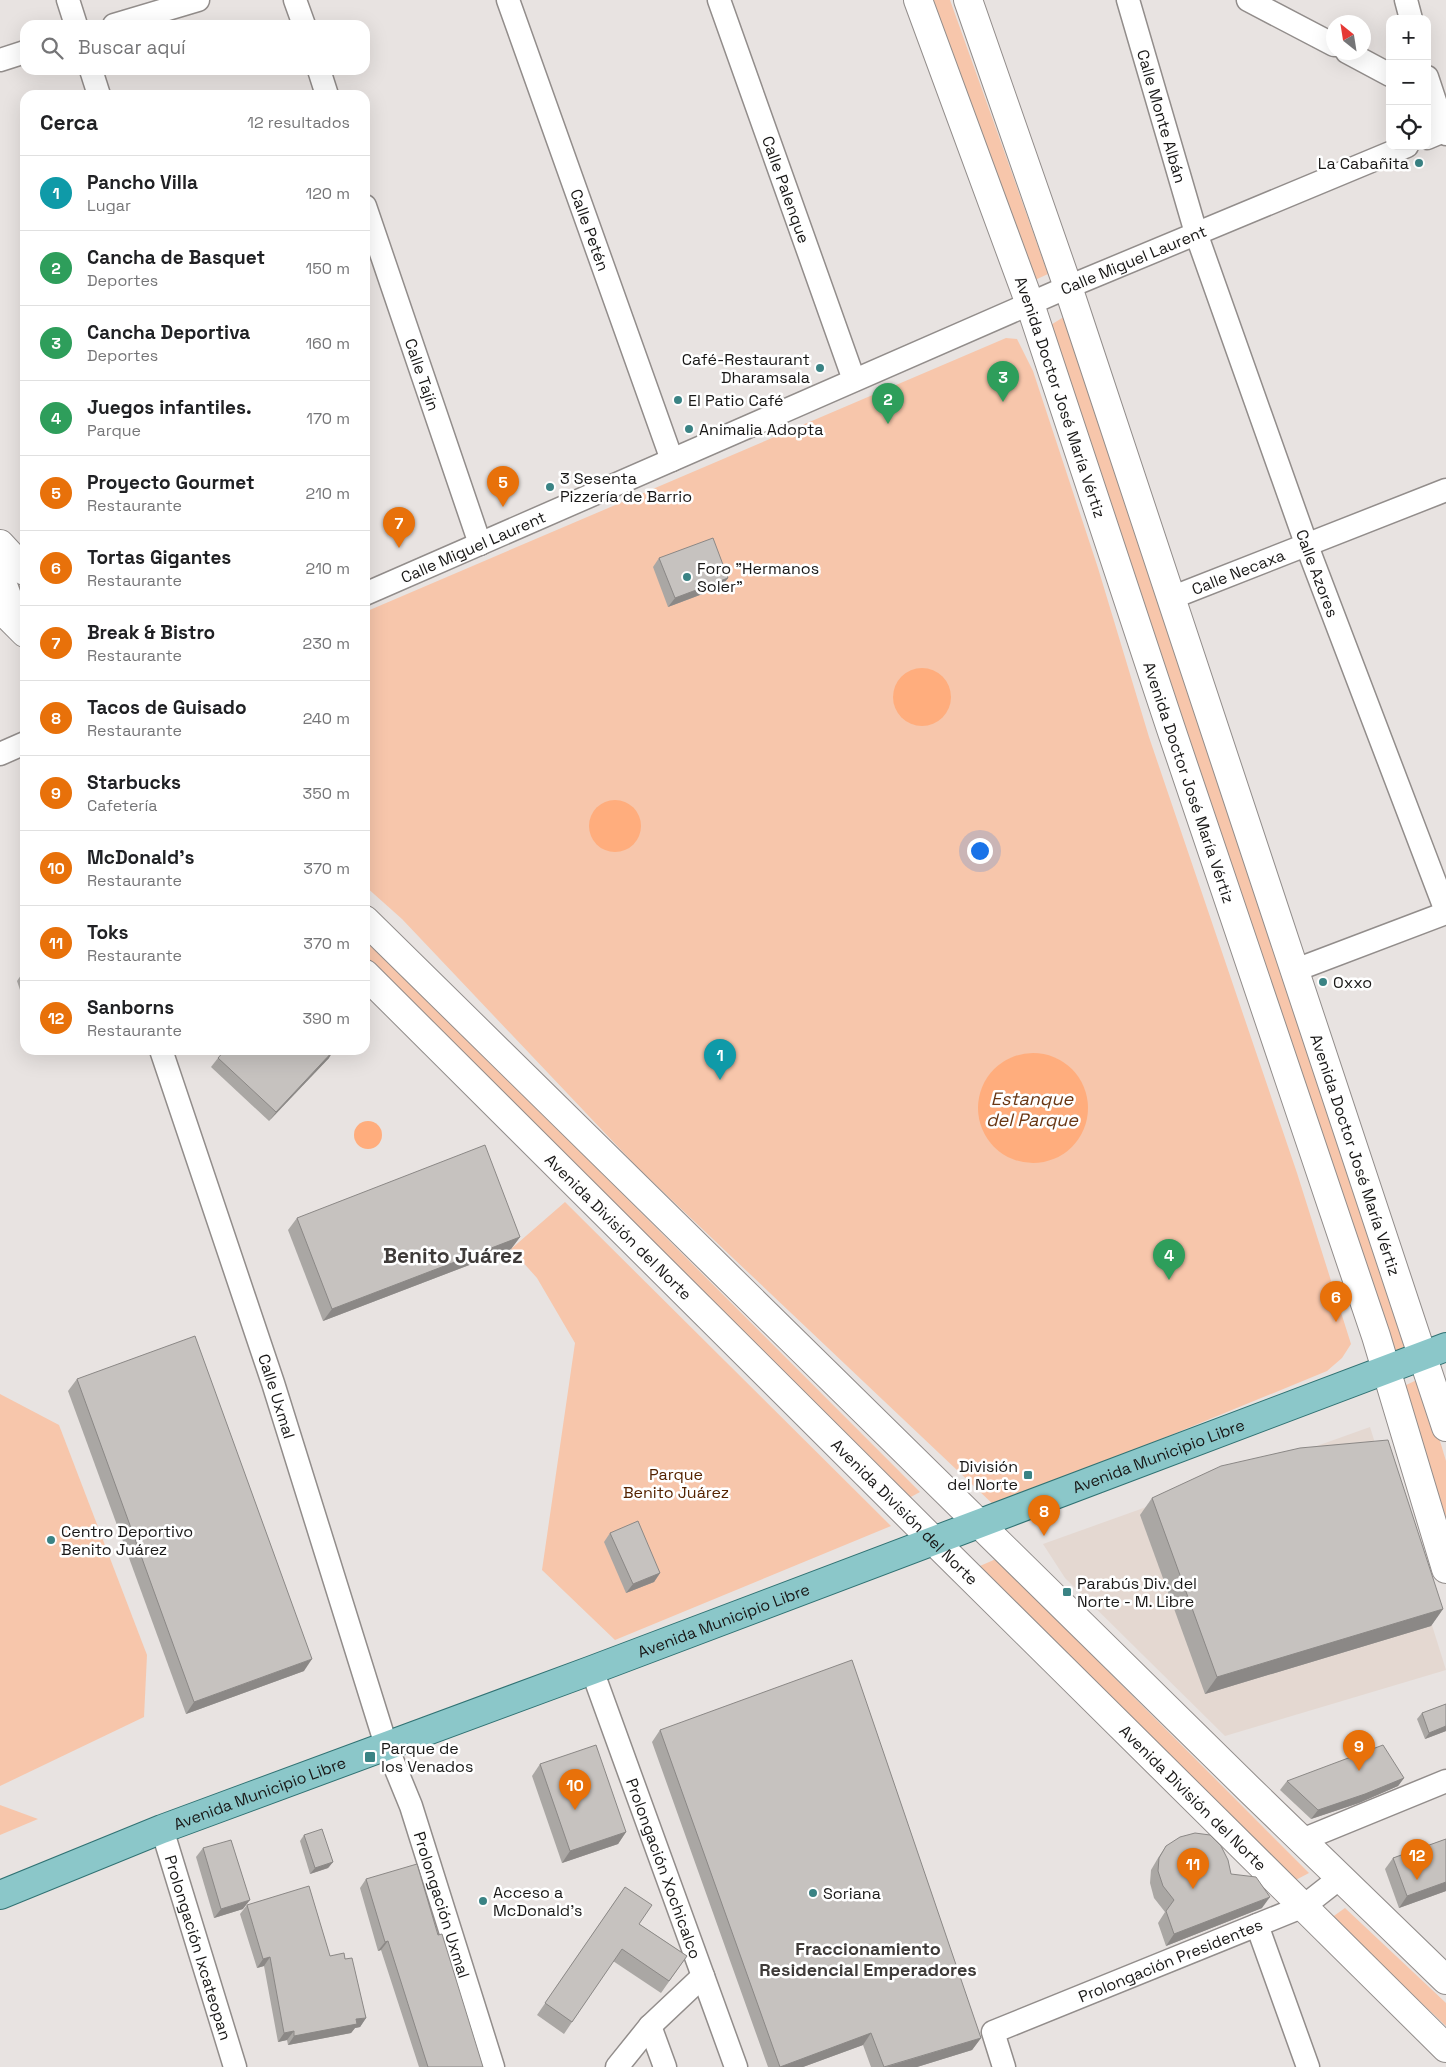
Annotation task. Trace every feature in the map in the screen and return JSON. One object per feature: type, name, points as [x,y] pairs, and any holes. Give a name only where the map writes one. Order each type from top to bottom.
[{"type":"main road","name":"Avenida Doctor José María Vértiz","points":[[918,0],[1030,304],[1386,1370],[1446,1569]]},
{"type":"main road","name":"Avenida Doctor José María Vértiz","points":[[968,0],[1068,287],[1293,971],[1435,1352],[1446,1427]]},
{"type":"main road","points":[[0,544],[20,566]]},
{"type":"main road","points":[[0,608],[20,630]]},
{"type":"main road","points":[[370,925],[1446,1980]]},
{"type":"main road","name":"Avenida División del Norte","points":[[370,979],[1446,2048]]},
{"type":"main road","name":"Avenida Municipio Libre","points":[[0,1894],[162,1829],[592,1670],[1435,1352]]},
{"type":"street","points":[[68,0],[74,20]]},
{"type":"street","points":[[131,20],[198,0]]},
{"type":"street","points":[[295,0],[302,20]]},
{"type":"street","name":"Calle Petén","points":[[508,0],[672,460]]},
{"type":"street","name":"Calle Palenque","points":[[719,0],[854,380]]},
{"type":"street","name":"Calle Monte Albán","points":[[1128,0],[1196,233]]},
{"type":"street","points":[[1406,0],[1410,15]]},
{"type":"street","points":[[1254,2],[1326,41]]},
{"type":"street","points":[[0,60],[20,54]]},
{"type":"street","points":[[1362,60],[1386,73]]},
{"type":"street","points":[[93,75],[97,90]]},
{"type":"street","points":[[321,75],[325,90]]},
{"type":"street","points":[[1433,94],[1441,133]]},
{"type":"street","name":"Calle Miguel Laurent","points":[[370,592],[1068,287],[1397,150]]},
{"type":"street","name":"Calle Tajín","points":[[370,221],[480,544]]},
{"type":"street","name":"Calle Azores","points":[[1196,233],[1307,546],[1446,912]]},
{"type":"street","name":"Calle Necaxa","points":[[1171,598],[1446,490]]},
{"type":"street","points":[[0,568],[20,623]]},
{"type":"street","points":[[0,754],[20,745]]},
{"type":"street","points":[[1293,971],[1446,912]]},
{"type":"street","name":"Calle Uxmal","points":[[163,1055],[273,1383],[386,1745]]},
{"type":"street","name":"Prolongación Xochicalco","points":[[592,1670],[736,2067]]},
{"type":"street","name":"Prolongación Uxmal","points":[[386,1745],[411,1806],[494,2067]]},
{"type":"street","points":[[1302,1840],[1446,1781]]},
{"type":"street","name":"Prolongación Ixcateopan","points":[[162,1829],[235,2067]]},
{"type":"street","name":"Prolongación Presidentes","points":[[1004,2067],[993,2032],[1304,1906],[1341,1877]]},
{"type":"street","points":[[1257,1925],[1308,2067]]},
{"type":"street","points":[[617,2067],[650,2026],[703,1976]]},
{"type":"street","points":[[650,2026],[665,2067]]},
{"type":"shaded area","points":[[1370,1427],[1446,1670],[1225,1736],[1065,1578],[1043,1544]]},
{"type":"green space","points":[[932,0],[950,0],[1048,274],[1035,280]]},
{"type":"green space","points":[[1067,315],[1407,1348],[1395,1352],[1049,326]]},
{"type":"green space","points":[[1006,338],[1017,339],[1033,371],[1098,568],[1149,737],[1297,1173],[1351,1344],[1342,1358],[1327,1371],[996,1507],[639,1169],[402,919],[370,890],[370,610]]},
{"type":"green space","points":[[370,941],[920,1492],[909,1498],[370,964]]},
{"type":"green space","name":"Parque Benito Juárez","points":[[565,1202],[891,1526],[615,1640],[542,1570],[575,1343],[537,1278],[511,1249]]},
{"type":"green space","points":[[1421,1378],[1446,1461],[1446,1526],[1404,1386]]},
{"type":"green space","name":"Centro Deportivo Benito Juárez","points":[[0,1394],[59,1425],[147,1655],[144,1717],[0,1786]]},
{"type":"green space","points":[[996,1559],[1309,1873],[1290,1883],[973,1569]]},
{"type":"green space","points":[[0,1805],[38,1819],[0,1835]]},
{"type":"green space","points":[[1345,1908],[1446,2003],[1446,2026],[1331,1918]]},
{"type":"water","points":[[922,668],[933,670],[946,681],[951,697],[949,708],[938,721],[922,726],[911,724],[898,713],[893,697],[895,686],[906,673]]},
{"type":"water","points":[[610,800],[620,800],[634,807],[641,821],[641,831],[634,845],[620,852],[610,852],[600,848],[593,841],[589,831],[589,821],[593,811],[600,804]]},
{"type":"water","name":"Estanque del Parque","points":[[1033,1053],[1054,1057],[1072,1069],[1084,1087],[1088,1108],[1084,1129],[1072,1147],[1054,1159],[1033,1163],[1012,1159],[994,1147],[982,1129],[978,1108],[982,1087],[994,1069],[1012,1057]]},
{"type":"water","points":[[368,1121],[378,1125],[382,1135],[378,1145],[368,1149],[358,1145],[354,1135],[358,1125]]},
{"type":"building","name":"Foro \"Hermanos Soler\"","points":[[713,538],[728,578],[675,598],[659,558]]},
{"type":"building","points":[[221,1055],[329,1055],[276,1112],[218,1058]]},
{"type":"building","points":[[485,1145],[520,1237],[332,1309],[297,1218]]},
{"type":"building","points":[[195,1336],[312,1659],[194,1702],[77,1379]]},
{"type":"building","points":[[1388,1440],[1443,1609],[1217,1677],[1152,1498],[1221,1466],[1300,1448]]},
{"type":"building","points":[[638,1521],[660,1573],[633,1584],[610,1533]]},
{"type":"building","name":"Soriana","points":[[852,1660],[981,2038],[884,2067],[871,2033],[780,2067],[660,1730]]},
{"type":"building","points":[[1446,1704],[1446,1726],[1429,1733],[1422,1713]]},
{"type":"building","points":[[596,1745],[626,1832],[570,1851],[540,1764]]},
{"type":"building","points":[[1383,1745],[1404,1778],[1365,1794],[1318,1810],[1287,1781]]},
{"type":"building","points":[[322,1829],[333,1862],[315,1868],[304,1835]]},
{"type":"building","points":[[1195,1833],[1210,1835],[1221,1846],[1228,1860],[1231,1874],[1256,1877],[1270,1897],[1174,1934],[1166,1911],[1174,1900],[1163,1886],[1158,1871],[1159,1858],[1166,1846],[1180,1837]]},
{"type":"building","points":[[1446,1839],[1446,1882],[1407,1896],[1393,1858]]},
{"type":"building","points":[[231,1840],[250,1900],[221,1909],[203,1848]]},
{"type":"building","points":[[417,1864],[438,1935],[442,1934],[483,2067],[428,2067],[388,1941],[385,1942],[366,1879]]},
{"type":"building","points":[[309,1886],[330,1956],[344,1953],[345,1959],[352,1958],[366,2018],[356,2019],[357,2024],[294,2036],[294,2031],[284,2033],[270,1957],[263,1959],[247,1905]]},
{"type":"building","points":[[625,1887],[652,1905],[639,1924],[687,1956],[669,1981],[622,1949],[572,2022],[545,2003]]},
{"type":"place","name":"La Cabañita","points":[[1419,163]]},
{"type":"place","name":"Café-Restaurant Dharamsala","points":[[820,368]]},
{"type":"place","name":"El Patio Café","points":[[678,400]]},
{"type":"place","name":"Cancha Deportiva","points":[[1003,402]]},
{"type":"place","name":"Cancha de Basquet","points":[[888,424]]},
{"type":"place","name":"Animalia Adopta","points":[[689,429]]},
{"type":"place","name":"3 Sesenta Pizzería de Barrio","points":[[550,487]]},
{"type":"place","name":"Proyecto Gourmet","points":[[503,507]]},
{"type":"place","name":"Break & Bistro","points":[[399,548]]},
{"type":"place","name":"Foro \"Hermanos Soler\"","points":[[687,577]]},
{"type":"place","name":"Oxxo","points":[[1323,982]]},
{"type":"place","name":"Pancho Villa","points":[[720,1080]]},
{"type":"place","name":"Juegos infantiles.","points":[[1169,1280]]},
{"type":"place","name":"Tortas Gigantes","points":[[1336,1322]]},
{"type":"place","name":"División del Norte","points":[[1028,1475]]},
{"type":"place","name":"Tacos de Guisado","points":[[1044,1536]]},
{"type":"place","name":"Centro Deportivo Benito Juárez","points":[[51,1540]]},
{"type":"place","name":"Parabús Div. del Norte - M. Libre","points":[[1067,1592]]},
{"type":"place","name":"Parque de los Venados","points":[[370,1757]]},
{"type":"place","name":"Starbucks","points":[[1359,1771]]},
{"type":"place","name":"McDonald's","points":[[575,1810]]},
{"type":"place","name":"Sanborns","points":[[1417,1880]]},
{"type":"place","name":"Toks","points":[[1193,1889]]},
{"type":"place","name":"Soriana","points":[[813,1893]]},
{"type":"place","name":"Acceso a McDonald's","points":[[483,1901]]},
{"type":"district","name":"Benito Juárez","points":[[453,1255]]},
{"type":"district","name":"Fraccionamiento Residencial Emperadores","points":[[868,1958]]}]
